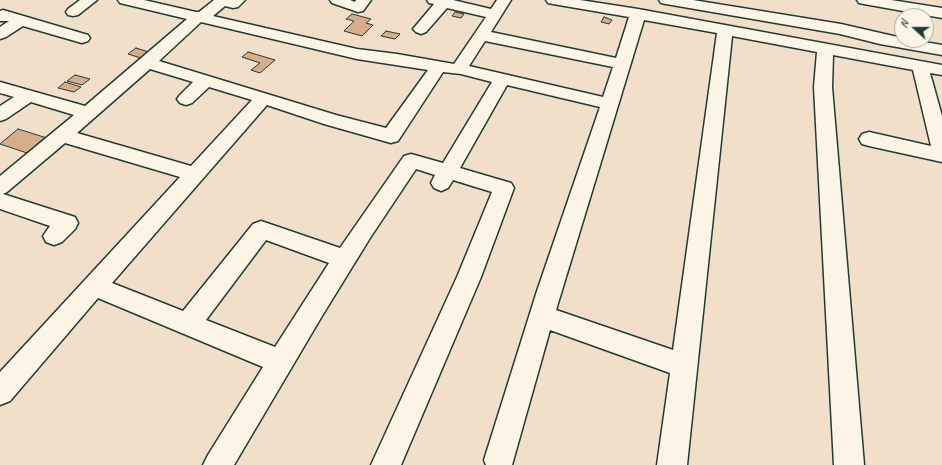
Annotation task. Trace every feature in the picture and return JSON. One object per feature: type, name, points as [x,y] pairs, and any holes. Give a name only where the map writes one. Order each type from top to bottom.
[{"type":"street","points":[[73,12],[90,0]]},
{"type":"street","points":[[125,0],[357,54],[459,69],[610,104]]},
{"type":"street","points":[[0,187],[201,17],[222,1],[233,4],[238,0]]},
{"type":"street","points":[[337,0],[358,8],[364,0]]},
{"type":"street","points":[[459,69],[504,0]]},
{"type":"street","points":[[553,0],[638,14],[942,70]]},
{"type":"street","points":[[666,0],[841,29],[942,50]]},
{"type":"street","points":[[864,0],[942,12]]},
{"type":"street","points":[[926,0],[942,12]]},
{"type":"street","points":[[421,29],[441,1],[494,14]]},
{"type":"street","points":[[499,460],[542,316],[638,14]]},
{"type":"street","points":[[0,16],[2,15],[21,20],[82,38]]},
{"type":"street","points":[[0,33],[21,20]]},
{"type":"street","points":[[672,465],[725,30]]},
{"type":"street","points":[[481,35],[622,64]]},
{"type":"street","points":[[825,49],[823,87],[849,465]]},
{"type":"street","points":[[148,63],[331,120],[391,136],[440,66]]},
{"type":"street","points":[[920,66],[942,152]]},
{"type":"street","points":[[444,178],[502,79]]},
{"type":"street","points":[[186,99],[206,80]]},
{"type":"street","points":[[1,91],[28,94],[79,110],[86,115]]},
{"type":"street","points":[[0,115],[28,94]]},
{"type":"street","points":[[0,392],[264,98]]},
{"type":"street","points":[[62,135],[195,174]]},
{"type":"street","points":[[870,139],[942,155]]},
{"type":"street","points":[[218,465],[280,362],[345,259],[411,161],[444,178],[504,188],[469,277],[386,465]]},
{"type":"street","points":[[0,201],[67,223],[54,236]]},
{"type":"street","points":[[188,324],[261,230],[345,259]]},
{"type":"street","points":[[94,286],[280,362]]},
{"type":"street","points":[[542,316],[684,366]]},
{"type":"building","points":[[455,12],[464,14],[461,18],[452,16]]},
{"type":"building","points":[[352,14],[371,19],[366,23],[373,25],[362,36],[344,31],[354,21],[346,19]]},
{"type":"building","points":[[604,17],[612,20],[609,24],[601,22]]},
{"type":"building","points":[[386,31],[400,34],[395,39],[381,36]]},
{"type":"building","points":[[136,48],[152,53],[144,59],[128,54]]},
{"type":"building","points":[[248,52],[275,60],[260,73],[251,70],[260,63],[242,57]]},
{"type":"building","points":[[75,75],[90,79],[82,85],[67,81]]},
{"type":"building","points":[[65,82],[81,87],[74,92],[58,88]]},
{"type":"building","points":[[18,129],[47,138],[27,153],[0,144]]}]
